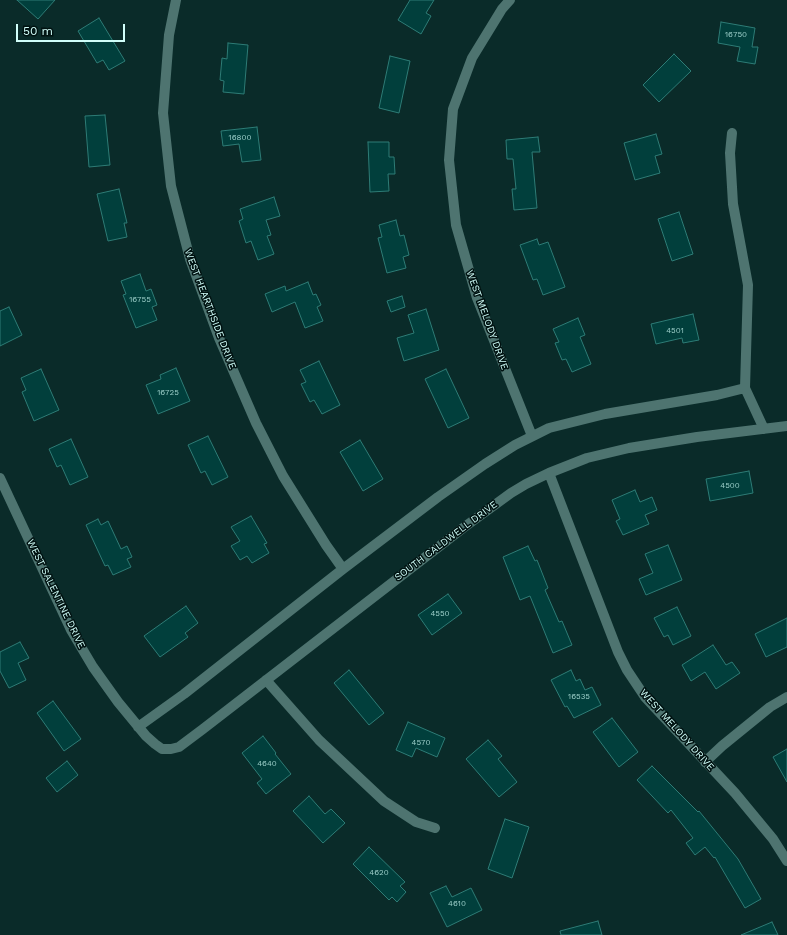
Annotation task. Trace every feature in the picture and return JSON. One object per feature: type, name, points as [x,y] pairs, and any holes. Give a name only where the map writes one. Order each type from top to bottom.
[{"type":"street","name":"WEST HEARTHSIDE DRIVE","points":[[176,0],[169,35],[163,113],[171,186],[190,259],[219,338],[256,423],[283,476],[326,545],[343,569]]},
{"type":"street","name":"WEST MELODY DRIVE","points":[[510,0],[502,9],[472,58],[453,109],[449,160],[456,225],[477,298],[532,436]]},
{"type":"street","points":[[732,133],[730,153],[733,204],[748,285],[745,388],[764,429]]},
{"type":"street","points":[[138,727],[184,694],[343,569],[438,497],[515,445],[549,428],[605,414],[717,395],[745,388]]},
{"type":"street","name":"SOUTH CALDWELL DRIVE","points":[[151,741],[162,749],[179,747],[469,523],[511,492],[549,473],[587,458],[629,448],[697,437],[787,426]]},
{"type":"street","name":"WEST MELODY DRIVE","points":[[549,473],[618,652],[627,670],[645,696],[735,793],[773,838],[787,861]]},
{"type":"street","name":"WEST SALENTINE DRIVE","points":[[0,478],[71,630],[93,667],[118,702],[151,741]]},
{"type":"street","points":[[266,680],[319,740],[384,801],[416,822],[435,828]]},
{"type":"street","points":[[705,762],[722,746],[770,707],[787,697]]},
{"type":"building","points":[[17,0],[55,0],[38,19]]},
{"type":"building","points":[[410,0],[434,0],[426,13],[431,16],[421,34],[398,20]]},
{"type":"building","points":[[99,18],[125,61],[109,70],[103,60],[97,63],[78,31]]},
{"type":"building","points":[[721,22],[755,28],[752,47],[758,47],[755,64],[737,61],[740,47],[718,43]]},
{"type":"building","points":[[228,43],[248,45],[244,94],[223,92],[224,81],[220,80],[222,58],[227,59]]},
{"type":"building","points":[[674,54],[691,71],[659,102],[643,85]]},
{"type":"building","points":[[390,56],[410,61],[399,113],[379,108]]},
{"type":"building","points":[[105,115],[110,165],[89,167],[85,116]]},
{"type":"building","points":[[257,127],[261,160],[242,162],[239,144],[223,146],[221,131]]},
{"type":"building","points":[[656,134],[662,154],[655,156],[660,173],[635,180],[624,143]]},
{"type":"building","points":[[538,137],[540,152],[532,152],[537,208],[514,210],[512,189],[516,189],[513,159],[507,159],[506,140]]},
{"type":"building","points":[[368,142],[389,142],[389,157],[394,157],[395,174],[388,174],[389,191],[370,192]]},
{"type":"building","points":[[119,189],[127,223],[124,223],[127,237],[108,241],[97,194]]},
{"type":"building","points":[[274,197],[280,216],[266,220],[271,235],[267,236],[274,254],[258,260],[251,241],[246,243],[239,221],[243,219],[240,209]]},
{"type":"building","points":[[679,212],[693,254],[672,261],[658,219]]},
{"type":"building","points":[[396,220],[400,236],[404,235],[409,255],[403,257],[406,268],[387,273],[378,238],[382,237],[379,225]]},
{"type":"building","points":[[537,239],[539,245],[548,242],[565,287],[543,295],[537,279],[533,280],[520,245]]},
{"type":"building","points":[[140,274],[146,291],[151,289],[157,305],[152,307],[157,320],[136,328],[123,295],[126,294],[121,281]]},
{"type":"building","points":[[308,282],[313,295],[316,294],[321,305],[317,307],[323,321],[305,328],[295,302],[272,312],[265,294],[285,286],[286,291]]},
{"type":"building","points":[[402,296],[405,307],[391,312],[387,301]]},
{"type":"building","points":[[9,307],[22,335],[0,346],[0,311]]},
{"type":"building","points":[[426,309],[439,350],[404,361],[397,338],[414,333],[408,315]]},
{"type":"building","points":[[693,314],[699,340],[683,343],[682,338],[656,344],[651,324]]},
{"type":"building","points":[[578,318],[585,335],[580,337],[591,364],[572,372],[566,359],[562,360],[555,343],[559,342],[553,329]]},
{"type":"building","points":[[319,361],[340,405],[322,414],[314,400],[310,402],[301,384],[306,382],[300,370]]},
{"type":"building","points":[[176,368],[190,401],[158,414],[146,385],[161,379],[160,375]]},
{"type":"building","points":[[41,369],[59,410],[34,421],[22,392],[26,390],[21,378]]},
{"type":"building","points":[[446,369],[469,418],[448,428],[425,379]]},
{"type":"building","points":[[208,436],[228,477],[212,485],[205,471],[201,473],[188,445]]},
{"type":"building","points":[[71,439],[88,477],[70,485],[61,465],[57,467],[49,449]]},
{"type":"building","points":[[360,440],[383,479],[363,491],[340,452]]},
{"type":"building","points":[[749,471],[753,493],[710,501],[706,479]]},
{"type":"building","points":[[635,490],[640,502],[652,497],[657,510],[645,515],[649,524],[623,535],[616,521],[620,519],[612,500]]},
{"type":"building","points":[[251,516],[267,543],[264,544],[269,553],[252,563],[247,556],[240,560],[231,546],[240,541],[231,527]]},
{"type":"building","points":[[98,519],[101,525],[108,521],[121,549],[127,546],[132,557],[127,559],[131,567],[113,575],[108,565],[105,566],[86,525]]},
{"type":"building","points":[[668,545],[682,580],[646,595],[639,579],[653,573],[645,554]]},
{"type":"building","points":[[528,546],[535,561],[537,560],[548,588],[545,590],[559,622],[562,621],[572,645],[553,653],[530,596],[520,600],[503,557]]},
{"type":"building","points":[[448,594],[462,613],[432,635],[418,615]]},
{"type":"building","points":[[186,606],[198,623],[185,633],[188,637],[160,657],[144,636]]},
{"type":"building","points":[[677,607],[691,636],[673,645],[668,635],[664,637],[654,618]]},
{"type":"building","points":[[787,618],[787,647],[766,657],[755,634]]},
{"type":"building","points":[[20,642],[29,658],[18,663],[26,680],[9,688],[0,671],[0,652]]},
{"type":"building","points":[[713,645],[726,665],[732,662],[740,673],[716,689],[705,672],[691,681],[682,665]]},
{"type":"building","points":[[349,670],[384,713],[369,725],[334,683]]},
{"type":"building","points":[[571,670],[576,681],[580,679],[585,690],[592,687],[601,705],[574,718],[567,706],[565,707],[551,680]]},
{"type":"building","points":[[53,701],[81,739],[64,751],[37,713]]},
{"type":"building","points":[[612,718],[638,752],[619,767],[593,732]]},
{"type":"building","points":[[408,722],[445,738],[437,757],[416,748],[412,757],[396,750]]},
{"type":"building","points":[[263,736],[291,774],[266,794],[257,783],[262,779],[242,753]]},
{"type":"building","points":[[488,740],[502,756],[498,759],[517,782],[499,797],[466,759]]},
{"type":"building","points":[[787,749],[787,782],[773,757]]},
{"type":"building","points":[[67,761],[78,775],[57,792],[46,778]]},
{"type":"building","points":[[652,766],[698,812],[699,811],[738,859],[761,899],[745,908],[715,857],[714,858],[705,847],[695,855],[686,843],[693,838],[671,810],[668,813],[637,780]]},
{"type":"building","points":[[309,796],[325,814],[331,809],[345,823],[323,843],[293,811]]},
{"type":"building","points":[[505,819],[529,827],[512,878],[488,869]]},
{"type":"building","points":[[369,847],[405,882],[400,886],[406,892],[397,902],[392,897],[389,900],[353,864]]},
{"type":"building","points":[[446,886],[452,897],[471,888],[482,910],[447,927],[430,893]]},
{"type":"building","points":[[598,921],[602,935],[561,935],[560,931]]},
{"type":"building","points":[[772,922],[778,935],[741,935]]}]
